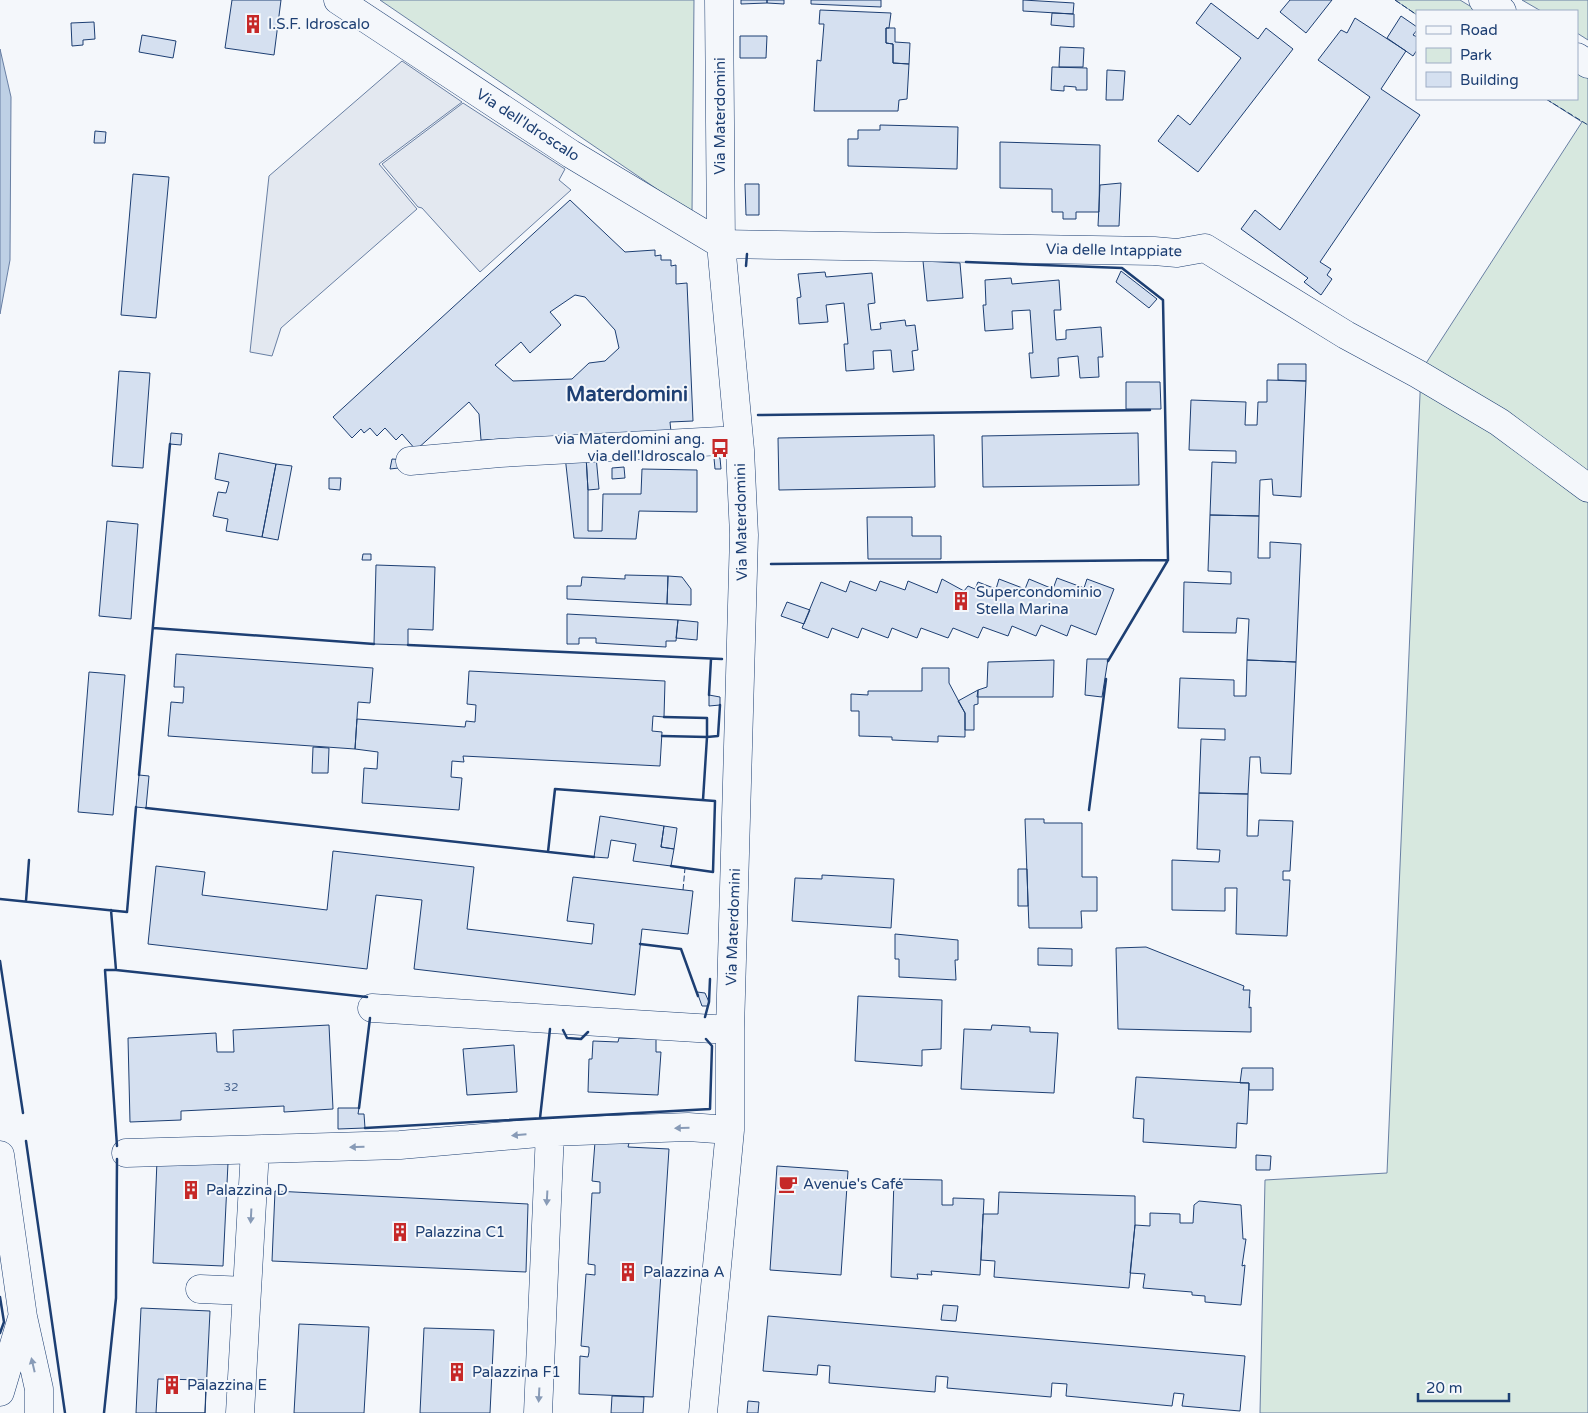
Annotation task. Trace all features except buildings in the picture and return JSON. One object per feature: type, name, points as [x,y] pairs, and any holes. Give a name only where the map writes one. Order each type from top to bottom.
[{"type":"street","name":"Via Materdomini","points":[[703,1413],[730,1130],[730,1030],[744,535],[739,440],[721,244],[719,0]]},
{"type":"street","points":[[1483,0],[1500,10]]},
{"type":"street","name":"Via dell'Idroscalo","points":[[351,4],[571,154],[721,244]]},
{"type":"street","name":"Via delle Intappiate","points":[[721,244],[1178,253],[1205,248],[1346,335],[1418,374],[1499,422],[1588,488]]},
{"type":"street","points":[[410,461],[500,453],[739,440]]},
{"type":"street","points":[[372,1008],[730,1030]]},
{"type":"street","points":[[126,1153],[400,1145],[550,1132],[688,1127],[730,1130]]},
{"type":"street","points":[[538,1413],[550,1132]]},
{"type":"street","points":[[240,1413],[255,1150]]},
{"type":"street","points":[[0,1155],[23,1317],[39,1389],[39,1413]]},
{"type":"street","points":[[200,1289],[247,1291]]},
{"type":"street","points":[[0,1392],[23,1317]]},
{"type":"green space","points":[[380,0],[694,0],[692,213]]},
{"type":"green space","points":[[1395,0],[1460,0],[1476,10],[1416,10],[1416,14]]},
{"type":"green space","points":[[1522,0],[1588,0],[1588,40],[1578,34],[1578,10],[1539,10]]},
{"type":"green space","points":[[1578,72],[1588,77],[1588,1413],[1260,1413],[1265,1180],[1387,1173],[1421,371],[1582,122],[1548,100],[1578,100]]},
{"type":"shaded area","points":[[402,61],[462,102],[379,164],[417,209],[281,328],[272,356],[250,352],[269,176]]},
{"type":"shaded area","points":[[463,103],[565,169],[559,180],[571,190],[480,272],[422,208],[418,207],[382,164]]},
{"type":"water","points":[[0,49],[11,97],[10,260],[0,314]]},
{"type":"fence","points":[[1395,0],[1416,14]]},
{"type":"fence","points":[[1548,100],[1588,125]]},
{"type":"fence","points":[[683,890],[685,868]]},
{"type":"wall","points":[[746,266],[747,254]]},
{"type":"wall","points":[[771,564],[1168,560],[1163,300],[1122,268],[966,262]]},
{"type":"wall","points":[[758,415],[1150,410]]},
{"type":"wall","points":[[139,775],[170,444]]},
{"type":"wall","points":[[1108,661],[1168,560]]},
{"type":"wall","points":[[153,628],[374,644]]},
{"type":"wall","points":[[408,645],[722,659]]},
{"type":"wall","points":[[709,695],[711,659]]},
{"type":"wall","points":[[1089,810],[1106,679]]},
{"type":"wall","points":[[703,800],[707,737],[718,736],[720,705]]},
{"type":"wall","points":[[662,736],[707,737],[707,718],[664,717]]},
{"type":"wall","points":[[548,852],[555,789],[715,801],[713,872],[671,866]]},
{"type":"wall","points":[[0,899],[127,912],[136,807]]},
{"type":"wall","points":[[146,808],[594,857]]},
{"type":"wall","points":[[26,901],[29,860]]},
{"type":"wall","points":[[111,910],[116,970],[367,997]]},
{"type":"wall","points":[[640,944],[681,949],[698,996]]},
{"type":"wall","points":[[0,961],[23,1113]]},
{"type":"wall","points":[[116,970],[105,970],[117,1146]]},
{"type":"wall","points":[[705,1017],[709,1002],[710,979]]},
{"type":"wall","points":[[359,1108],[370,1018]]},
{"type":"wall","points":[[540,1118],[550,1029]]},
{"type":"wall","points":[[563,1030],[567,1038],[581,1039],[588,1032]]},
{"type":"wall","points":[[365,1128],[710,1109],[712,1046],[706,1039]]},
{"type":"wall","points":[[26,1141],[65,1413]]},
{"type":"wall","points":[[104,1413],[116,1298],[117,1159]]},
{"type":"wall","points":[[0,1297],[4,1322],[0,1333]]},
{"type":"place","name":"I.S.F. Idroscalo","points":[[253,24]]},
{"type":"place","name":"via Materdomini ang. via dell'Idroscalo","points":[[720,448]]},
{"type":"place","name":"Supercondominio Stella Marina","points":[[961,601]]},
{"type":"place","name":"Avenue's Café","points":[[788,1184]]},
{"type":"place","name":"Palazzina D","points":[[191,1190]]},
{"type":"place","name":"Palazzina C1","points":[[400,1232]]},
{"type":"place","name":"Palazzina A","points":[[628,1272]]},
{"type":"place","name":"Palazzina F1","points":[[457,1372]]},
{"type":"place","name":"Palazzina E","points":[[172,1385]]},
{"type":"district","name":"Materdomini","points":[[627,394]]}]
